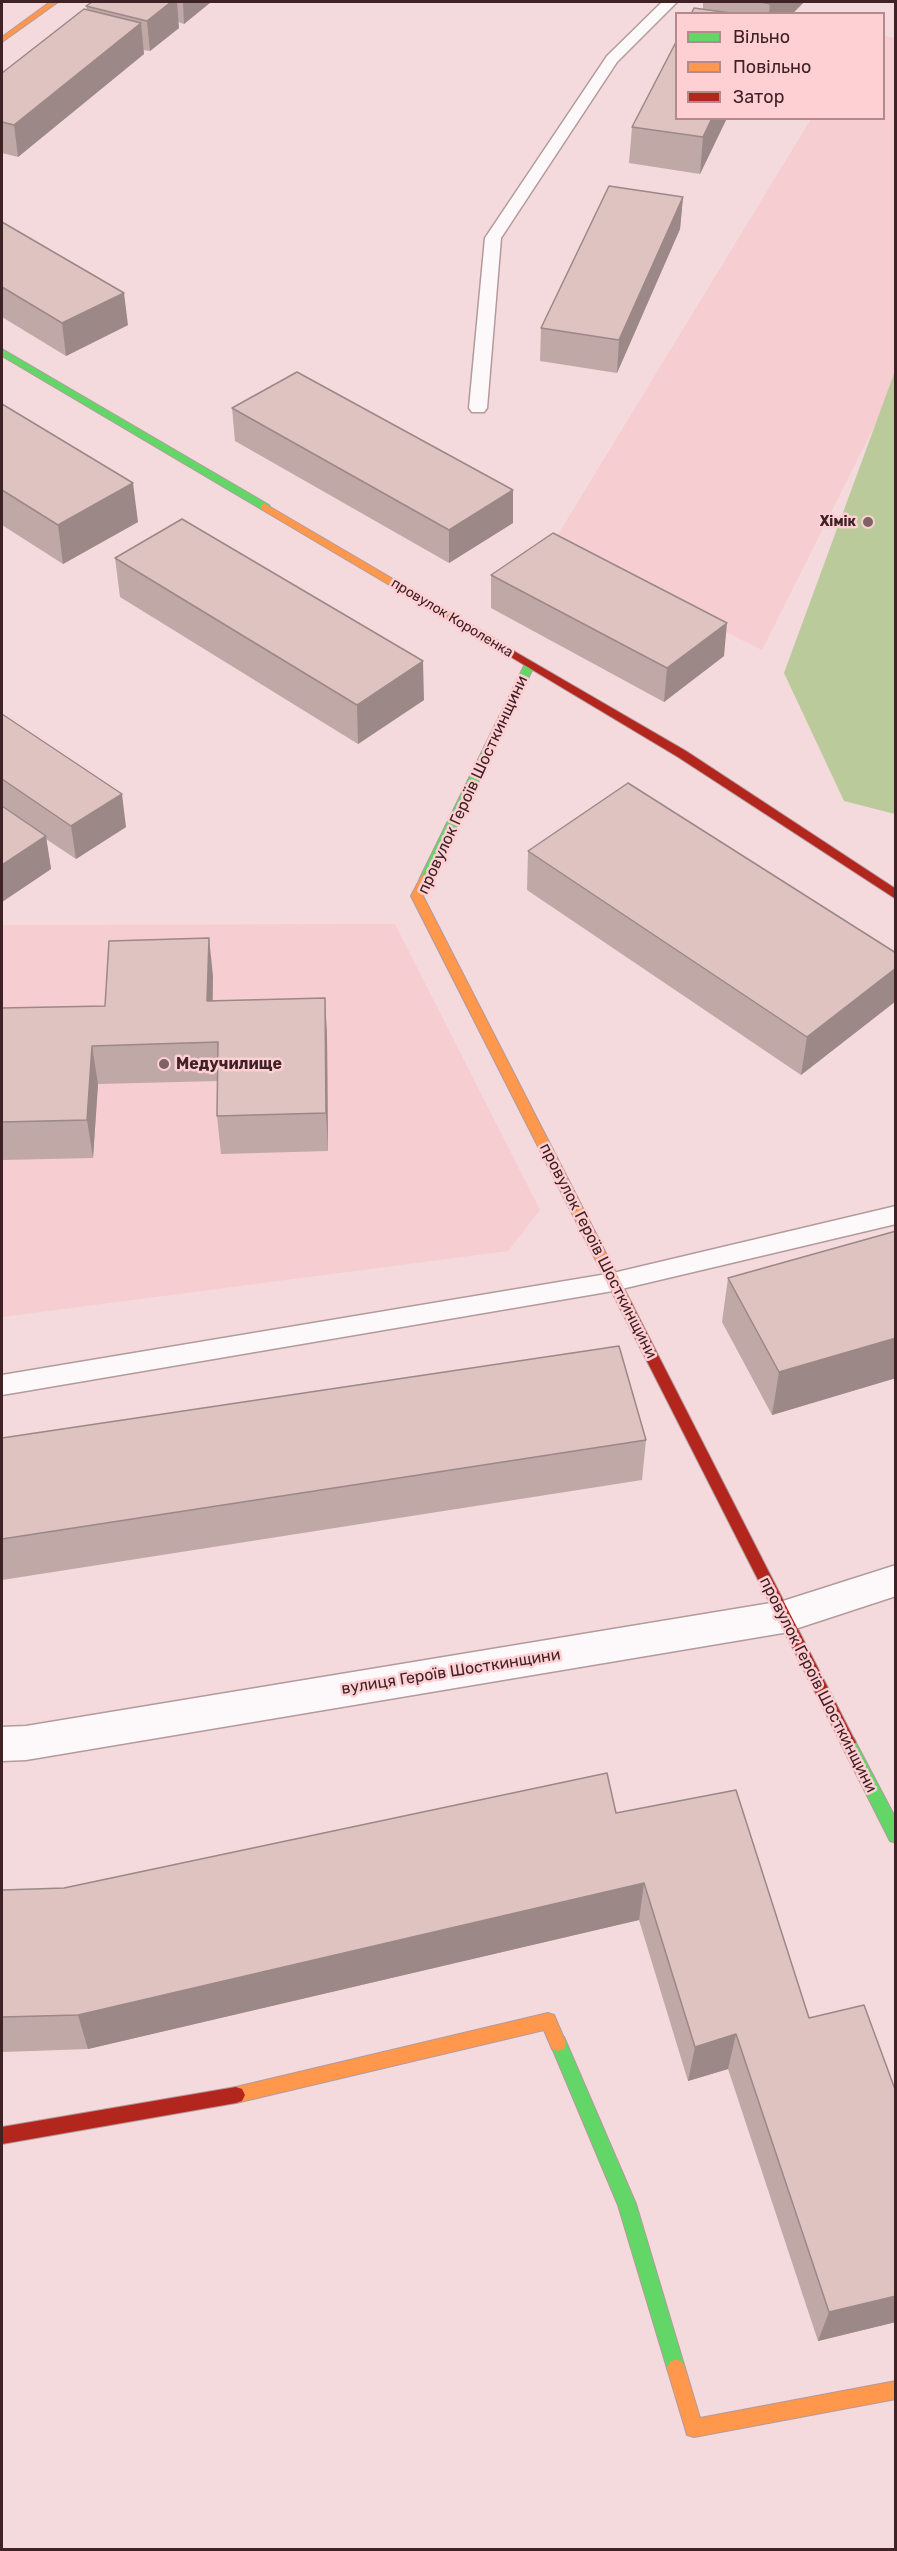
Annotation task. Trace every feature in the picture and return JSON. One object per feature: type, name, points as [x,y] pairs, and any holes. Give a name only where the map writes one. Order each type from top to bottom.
[{"type":"street","points":[[2,40],[54,2]]},
{"type":"street","name":"провулок Короленка","points":[[2,352],[682,754],[896,895]]},
{"type":"street","name":"провулок Героїв Шосткинщини","points":[[530,664],[417,896],[896,1836]]},
{"type":"street","name":"вулиця Героїв Шосткинщини","points":[[2,1744],[26,1743],[783,1617],[896,1580]]},
{"type":"street","points":[[2,2136],[217,2099],[548,2021],[627,2204],[694,2428],[896,2390]]},
{"type":"lane","points":[[478,408],[493,238],[612,59],[670,2]]},
{"type":"lane","points":[[2,1385],[613,1282],[896,1215]]},
{"type":"shaded area","points":[[885,36],[895,38],[895,385],[762,650],[551,546],[810,120],[885,120]]},
{"type":"shaded area","points":[[395,924],[540,1210],[508,1251],[2,1317],[2,925]]},
{"type":"green space","name":"Хімік","points":[[895,371],[896,814],[844,801],[784,673]]},
{"type":"building","points":[[92,2],[171,2],[147,21],[86,6]]},
{"type":"building","points":[[694,8],[723,12],[692,12]]},
{"type":"building","points":[[84,9],[141,23],[14,125],[2,122],[2,73]]},
{"type":"building","points":[[675,44],[675,120],[711,120],[703,137],[632,127]]},
{"type":"building","points":[[609,186],[683,197],[619,340],[541,328]]},
{"type":"building","points":[[2,222],[124,293],[62,323],[2,287]]},
{"type":"building","points":[[297,372],[513,490],[449,530],[232,408]]},
{"type":"building","points":[[2,404],[133,483],[58,525],[2,490]]},
{"type":"building","points":[[182,519],[423,661],[357,705],[115,558]]},
{"type":"building","points":[[553,533],[727,623],[667,668],[491,575]]},
{"type":"building","points":[[2,714],[122,794],[71,826],[2,779]]},
{"type":"building","points":[[628,783],[896,953],[896,968],[807,1037],[528,851]]},
{"type":"building","points":[[2,806],[46,836],[2,865]]},
{"type":"building","name":"Медучилище","points":[[209,938],[207,1001],[325,998],[326,1113],[217,1116],[218,1042],[92,1046],[87,1120],[2,1122],[2,1008],[105,1006],[109,941]]},
{"type":"building","points":[[896,1231],[896,1338],[779,1372],[728,1278]]},
{"type":"building","points":[[619,1346],[646,1440],[2,1539],[2,1438]]},
{"type":"building","points":[[607,1773],[616,1813],[736,1790],[809,2018],[864,2005],[896,2092],[896,2296],[829,2312],[736,2034],[695,2047],[644,1883],[78,2015],[2,2017],[2,1890],[64,1888]]},
{"type":"traffic: fast","points":[[2,352],[265,507]]},
{"type":"traffic: fast","points":[[426,878],[530,664]]},
{"type":"traffic: fast","points":[[848,1742],[896,1836]]},
{"type":"traffic: fast","points":[[558,2043],[627,2204],[676,2368]]},
{"type":"traffic: slow","points":[[2,40],[54,2]]},
{"type":"traffic: slow","points":[[265,507],[500,646]]},
{"type":"traffic: slow","points":[[426,878],[417,896],[626,1306]]},
{"type":"traffic: slow","points":[[236,2095],[548,2021],[558,2043]]},
{"type":"traffic: slow","points":[[676,2368],[694,2428],[896,2390]]},
{"type":"traffic: jam","points":[[500,646],[682,754],[896,895]]},
{"type":"traffic: jam","points":[[626,1306],[848,1742]]},
{"type":"traffic: jam","points":[[2,2136],[236,2095]]},
{"type":"place","name":"Хімік","points":[[868,522]]},
{"type":"place","name":"Медучилище","points":[[164,1064]]}]
